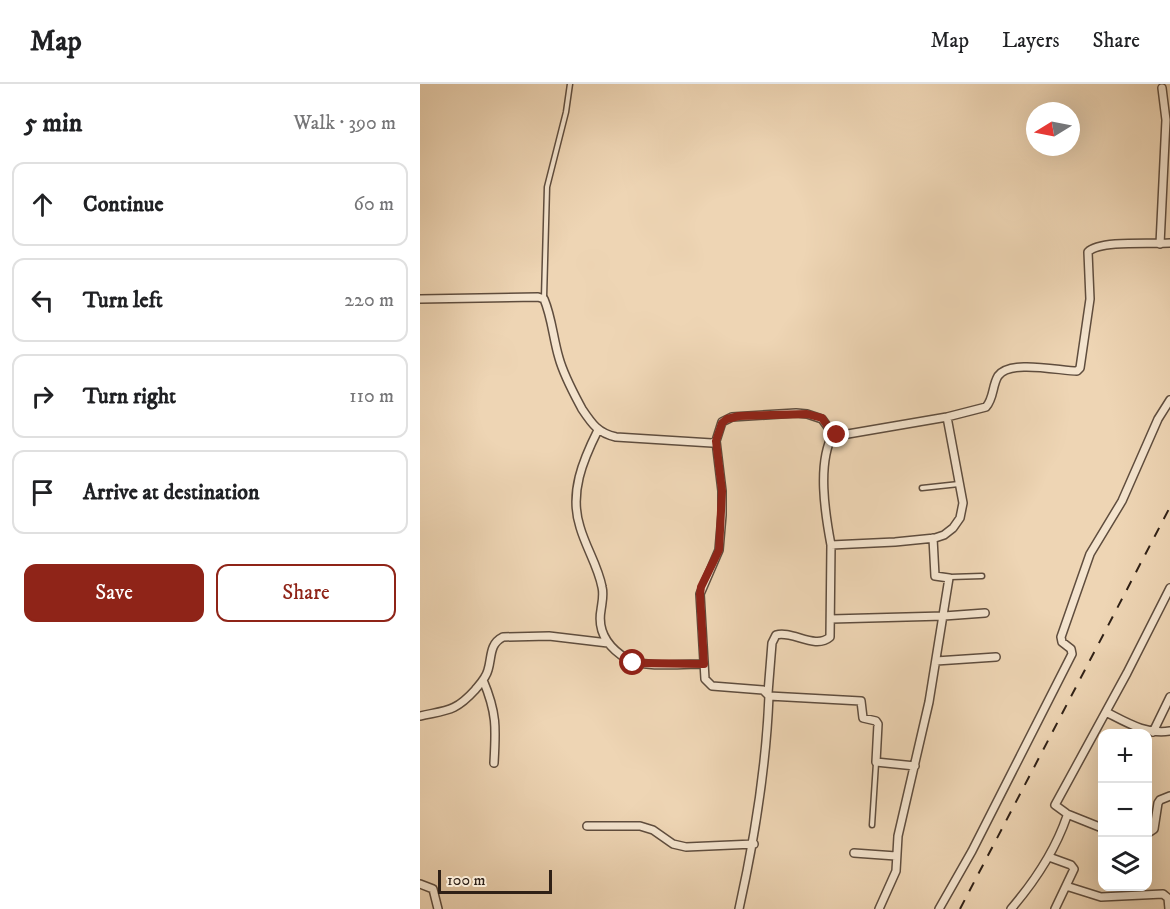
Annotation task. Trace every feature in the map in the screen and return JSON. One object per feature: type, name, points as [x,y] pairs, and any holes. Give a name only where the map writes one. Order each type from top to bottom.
[{"type":"street","points":[[1160,243],[1166,128],[1162,88]]},
{"type":"street","points":[[833,434],[842,435],[947,417],[986,407],[990,403],[997,378],[1006,371],[1028,368],[1077,371],[1080,368],[1090,299],[1088,252],[1094,248],[1126,244],[1170,243]]},
{"type":"street","points":[[420,299],[538,297],[544,299],[558,357],[568,382],[590,421],[598,430],[616,437],[706,444],[716,441]]},
{"type":"street","points":[[939,909],[972,851],[1072,654],[1071,649],[1062,642],[1062,636],[1090,554],[1122,501],[1158,419],[1170,400]]},
{"type":"street","points":[[833,434],[826,422],[807,414],[739,416],[722,423],[716,441],[722,491],[719,550],[701,587],[700,594],[705,679],[712,686],[763,690],[768,695],[861,701],[863,718],[877,722],[876,762],[915,766]]},
{"type":"street","points":[[831,545],[933,538],[944,535],[953,528],[960,518],[963,503],[947,417]]},
{"type":"street","points":[[598,430],[584,458],[577,497],[579,527],[603,591],[601,625],[603,637],[633,663],[704,664]]},
{"type":"street","points":[[739,909],[754,844],[766,752],[772,643],[776,635],[783,633],[805,640],[828,639],[831,633],[831,545],[824,494],[827,444],[833,434]]},
{"type":"street","points":[[879,909],[896,872],[898,836],[915,766],[944,616],[949,578],[935,576],[933,538]]},
{"type":"street","points":[[1098,826],[1067,814],[1055,805],[1170,588]]},
{"type":"street","points":[[831,619],[985,613]]},
{"type":"street","points":[[420,716],[462,704],[488,672],[492,647],[497,640],[503,637],[549,636],[608,643]]},
{"type":"street","points":[[936,661],[996,657]]},
{"type":"street","points":[[483,680],[495,713],[494,763]]},
{"type":"street","points":[[1152,732],[1170,697]]},
{"type":"street","points":[[1106,712],[1142,729]]},
{"type":"street","points":[[1152,732],[1170,731]]},
{"type":"street","points":[[1152,830],[1158,803],[1170,796]]},
{"type":"street","points":[[1011,909],[1030,887],[1049,857],[1067,814]]},
{"type":"street","points":[[587,826],[640,826],[653,830],[673,844],[686,847],[754,844]]},
{"type":"street","points":[[854,853],[896,856]]},
{"type":"street","points":[[1049,857],[1073,866],[1073,872],[1055,909]]},
{"type":"street","points":[[420,884],[433,889],[438,909]]},
{"type":"street","points":[[1066,886],[1101,897],[1168,895],[1169,909]]},
{"type":"lane","points":[[544,299],[548,187],[566,112],[570,84]]},
{"type":"lane","points":[[922,488],[959,484]]},
{"type":"lane","points":[[949,578],[982,576]]},
{"type":"lane","points":[[872,825],[876,762]]},
{"type":"railway","points":[[960,909],[1170,507]]},
{"type":"route","points":[[633,663],[704,664],[700,594],[704,580],[719,550],[722,491],[716,441],[722,423],[739,416],[807,414],[822,418],[830,431],[837,435]]}]
